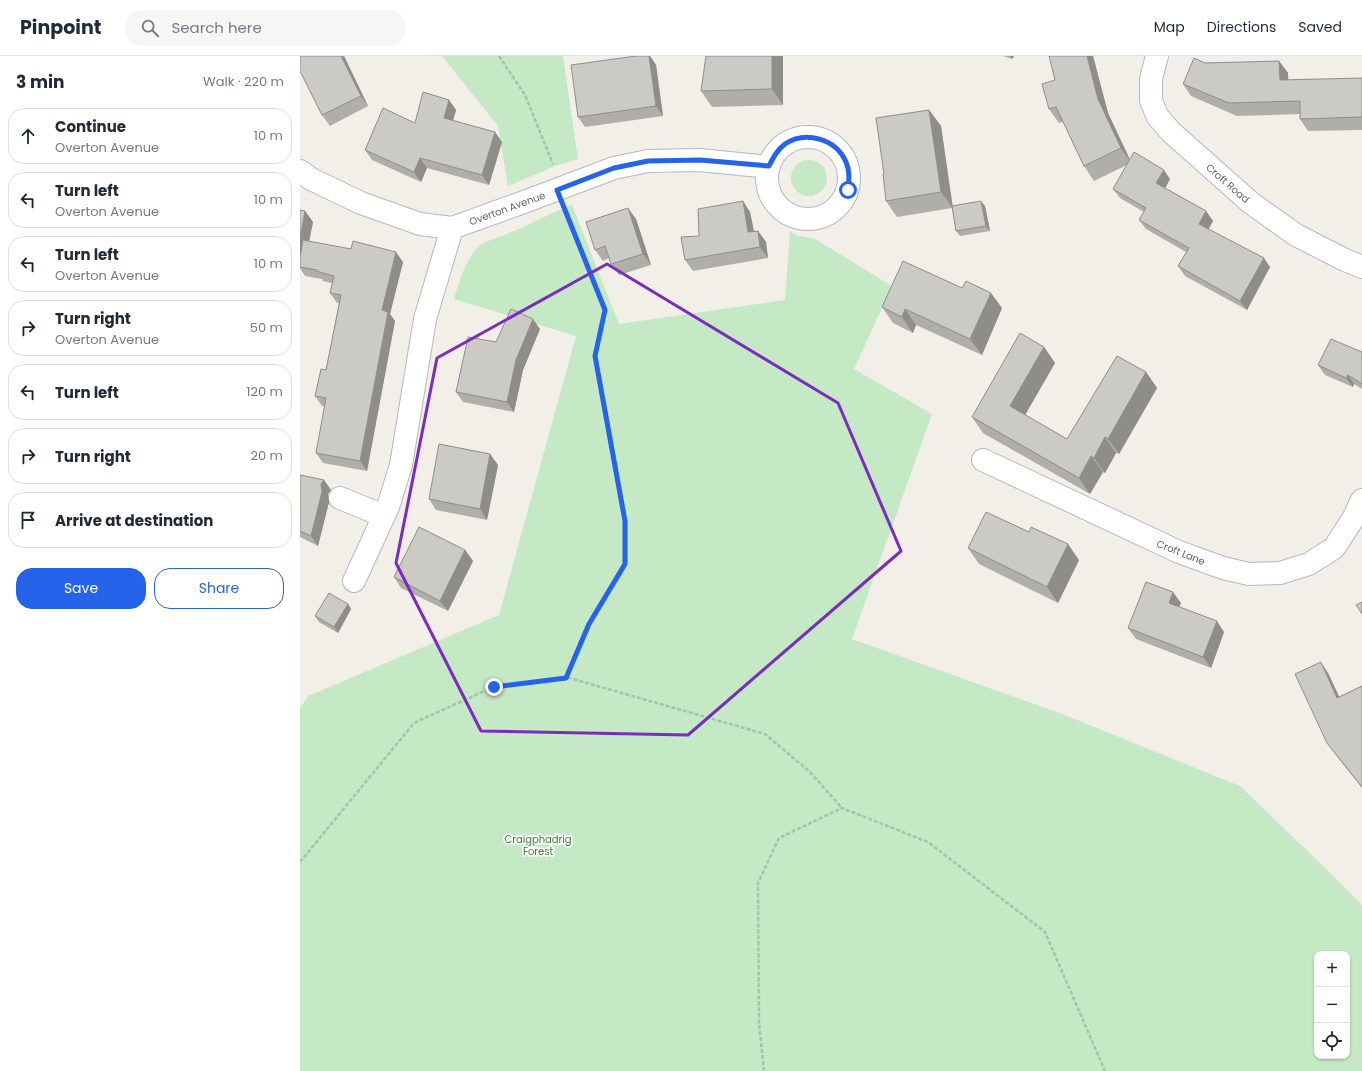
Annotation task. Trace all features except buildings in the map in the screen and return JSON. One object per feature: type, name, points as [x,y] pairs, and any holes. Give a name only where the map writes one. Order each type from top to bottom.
[{"type":"street","name":"Croft Road","points":[[1156,56],[1151,79],[1151,101],[1158,117],[1170,132],[1251,203],[1296,235],[1362,267]]},
{"type":"street","name":"Overton Avenue","points":[[300,171],[311,179],[361,203],[420,224],[452,228],[614,168],[648,161],[700,160],[769,166]]},
{"type":"street","points":[[354,581],[384,516],[401,466],[425,319],[452,228]]},
{"type":"street","name":"Croft Lane","points":[[983,460],[1178,552],[1223,568],[1249,574],[1280,573],[1310,564],[1334,548],[1353,519],[1362,500]]},
{"type":"street","points":[[340,498],[384,516]]},
{"type":"path","points":[[498,56],[525,95],[553,164],[557,190],[605,310],[595,356],[625,521],[625,564],[589,624],[566,678]]},
{"type":"path","points":[[300,862],[414,723],[494,687],[566,678],[765,734],[810,772],[842,808],[928,842],[1045,932],[1105,1071]]},
{"type":"path","points":[[764,1071],[759,1024],[758,883],[779,838],[842,808]]},
{"type":"highlighted area","points":[[607,264],[838,403],[901,551],[688,735],[481,731],[396,563],[437,358]]},
{"type":"green space","points":[[442,56],[563,56],[578,159],[558,165],[508,186],[498,126]]},
{"type":"green space","points":[[813,160],[822,165],[826,171],[826,185],[822,191],[813,196],[805,196],[796,191],[792,185],[791,174],[796,165],[802,161]]},
{"type":"green space","name":"Craigphadrig Forest","points":[[572,205],[619,324],[785,300],[790,231],[795,235],[815,239],[892,286],[854,369],[932,414],[852,639],[1062,714],[1240,786],[1362,905],[1362,1071],[300,1071],[300,708],[308,696],[499,615],[576,336],[454,299],[462,275],[476,249],[488,241]]},
{"type":"route","points":[[494,687],[566,678],[589,624],[625,564],[625,521],[595,356],[605,310],[557,190],[614,168],[648,161],[700,160],[769,166],[775,154],[786,144],[799,138],[813,137],[827,141],[838,150],[846,162],[849,176],[848,190]]}]
